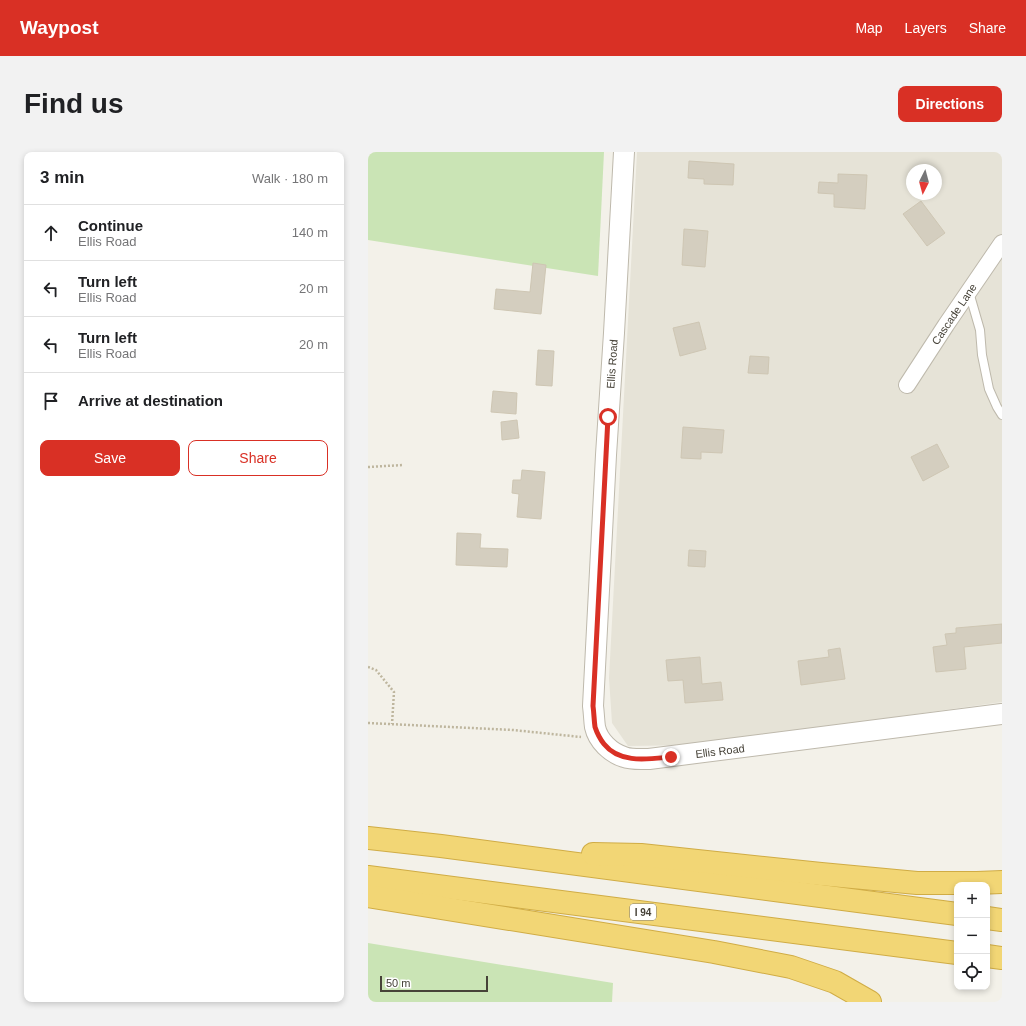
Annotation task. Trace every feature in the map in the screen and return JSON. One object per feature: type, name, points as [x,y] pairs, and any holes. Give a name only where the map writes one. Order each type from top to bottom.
[{"type":"highway","points":[[368,838],[954,914]]},
{"type":"highway","points":[[498,854],[640,855],[821,874],[918,882],[977,884],[1002,882]]},
{"type":"highway","name":"I 94","points":[[368,877],[954,953]]},
{"type":"highway","points":[[368,896],[714,952],[791,967],[835,982],[870,1002]]},
{"type":"highway","points":[[990,918],[1002,920]]},
{"type":"highway","points":[[990,956],[1002,958]]},
{"type":"street","name":"Ellis Road","points":[[624,152],[593,706],[595,728],[599,738],[606,747],[624,758],[649,759],[1002,714]]},
{"type":"street","name":"Cascade Lane","points":[[907,385],[1002,243]]},
{"type":"lane","points":[[969,291],[980,330],[982,355],[989,389],[1002,415]]},
{"type":"path","points":[[368,467],[404,466]]},
{"type":"path","points":[[368,667],[376,670],[394,692],[392,724]]},
{"type":"path","points":[[368,723],[513,730],[580,737],[597,733]]},
{"type":"shaded area","points":[[637,152],[1002,152],[1002,702],[695,745],[628,746],[612,723],[609,678]]},
{"type":"green space","points":[[368,152],[604,152],[598,276],[368,240]]},
{"type":"green space","points":[[368,943],[613,983],[612,1002],[368,1002]]},
{"type":"building","points":[[689,161],[734,164],[733,185],[704,184],[704,179],[688,178]]},
{"type":"building","points":[[838,174],[867,175],[865,209],[834,207],[834,194],[818,193],[819,182],[838,183]]},
{"type":"building","points":[[921,201],[945,233],[927,246],[903,214]]},
{"type":"building","points":[[684,229],[708,231],[705,267],[682,265]]},
{"type":"building","points":[[533,263],[546,265],[541,314],[494,309],[496,289],[530,292]]},
{"type":"building","points":[[699,322],[706,349],[680,356],[673,328]]},
{"type":"building","points":[[538,350],[554,351],[552,386],[536,385]]},
{"type":"building","points":[[750,356],[769,357],[768,374],[748,373]]},
{"type":"building","points":[[493,391],[517,393],[516,414],[491,412]]},
{"type":"building","points":[[517,420],[519,438],[502,440],[501,422]]},
{"type":"building","points":[[683,427],[724,430],[722,453],[701,452],[701,459],[681,458]]},
{"type":"building","points":[[937,444],[949,467],[923,481],[911,457]]},
{"type":"building","points":[[522,470],[545,472],[541,519],[517,517],[519,494],[512,493],[513,480],[521,480]]},
{"type":"building","points":[[457,533],[481,534],[480,548],[508,549],[507,567],[456,565]]},
{"type":"building","points":[[689,550],[706,551],[705,567],[688,566]]},
{"type":"building","points":[[1002,624],[1002,643],[964,647],[966,669],[936,672],[933,647],[947,645],[945,634],[956,633],[956,628]]},
{"type":"building","points":[[840,648],[845,679],[801,685],[798,661],[829,657],[828,650]]},
{"type":"building","points":[[700,657],[702,684],[721,682],[723,700],[685,703],[683,680],[668,681],[666,660]]},
{"type":"route","points":[[608,417],[593,706],[595,728],[599,738],[606,747],[624,758],[649,759],[671,757]]}]
